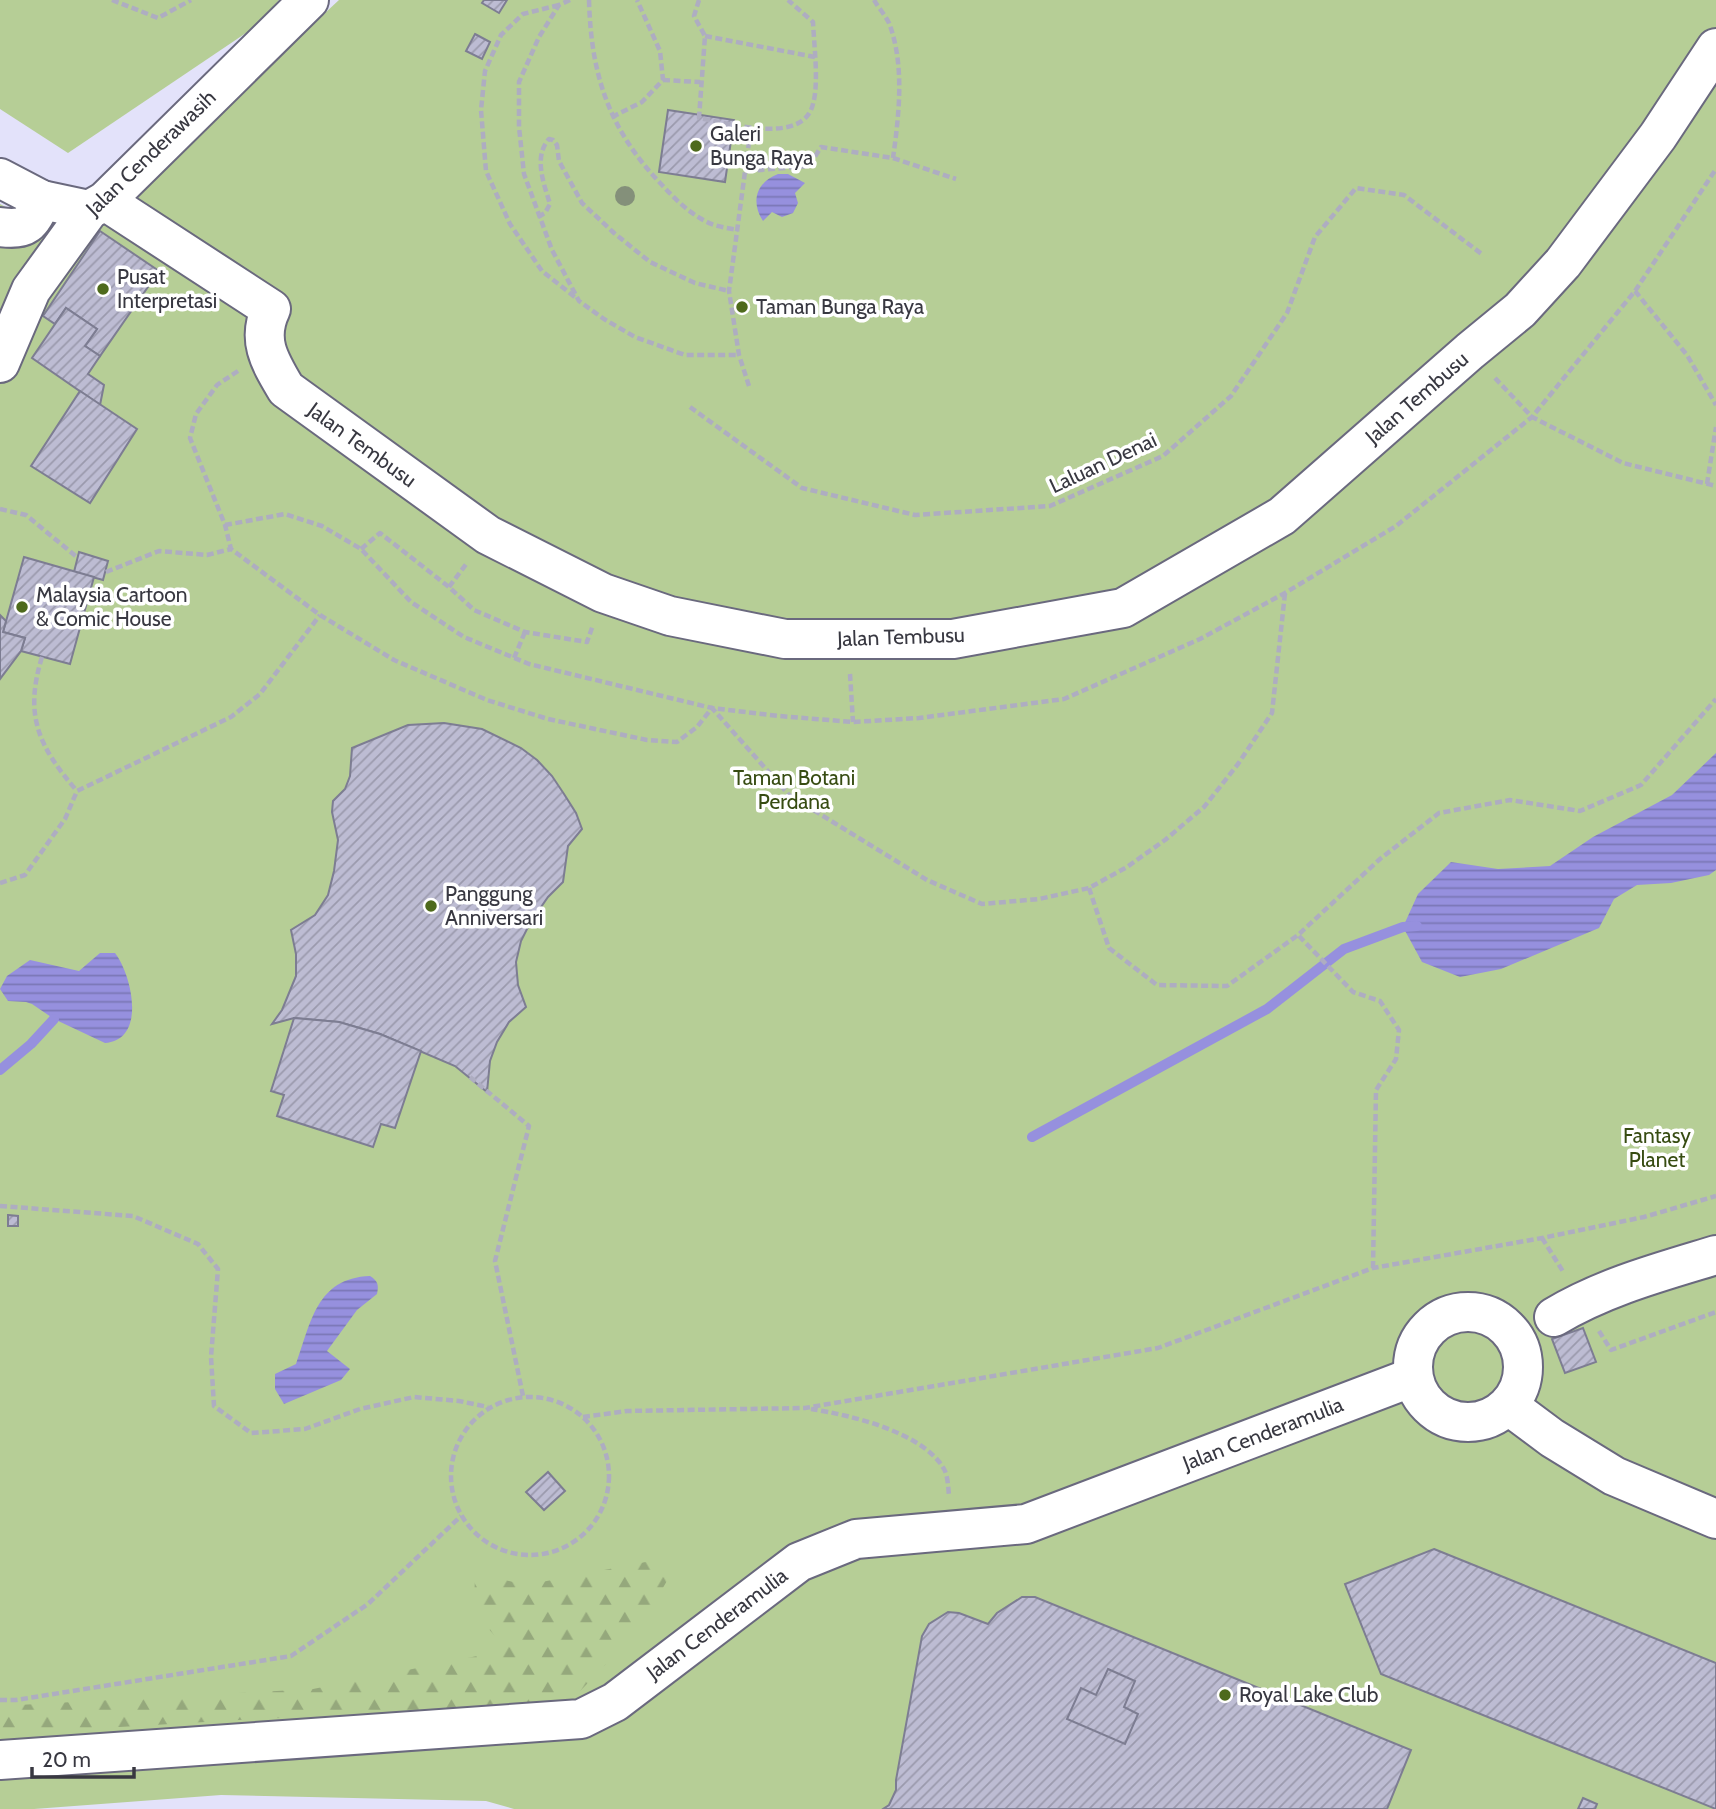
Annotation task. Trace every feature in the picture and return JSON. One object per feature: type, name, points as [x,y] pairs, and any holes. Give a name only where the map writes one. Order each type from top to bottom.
[{"type":"street","name":"Jalan Cenderawasih","points":[[0,363],[30,290],[97,205],[309,0]]},
{"type":"street","name":"Jalan Tembusu","points":[[0,178],[42,200],[97,205],[271,309],[264,331],[267,358],[286,390],[488,535],[603,593],[670,616],[785,639],[953,639],[1123,608],[1282,516],[1520,310],[1563,263],[1658,136],[1716,48]]},
{"type":"street","points":[[0,227],[17,229],[32,222],[42,200]]},
{"type":"street","points":[[1554,1317],[1581,1301],[1604,1292],[1716,1255]]},
{"type":"street","points":[[1463,1312],[1478,1312],[1505,1325],[1516,1337],[1522,1354],[1524,1373],[1519,1391],[1509,1406],[1489,1419],[1465,1423],[1441,1416],[1423,1400],[1413,1377],[1416,1347],[1423,1334],[1434,1323],[1448,1315],[1463,1312]]},
{"type":"street","name":"Jalan Cenderamulia","points":[[0,1760],[581,1719],[615,1702],[799,1562],[856,1539],[1026,1524],[1413,1377]]},
{"type":"street","points":[[1509,1406],[1552,1438],[1614,1476],[1716,1519]]},
{"type":"path","points":[[112,0],[158,18],[191,0]]},
{"type":"path","points":[[570,0],[523,14],[500,35],[485,71],[481,110],[486,171],[510,224],[542,271],[604,319],[635,337],[685,355],[739,355]]},
{"type":"path","points":[[589,0],[590,41],[612,117],[644,166],[680,204],[709,224],[738,230]]},
{"type":"path","points":[[636,0],[660,51],[663,80]]},
{"type":"path","points":[[699,0],[694,16],[705,36],[699,118],[782,130],[806,119],[813,105],[813,22],[788,0]]},
{"type":"path","points":[[874,0],[888,22],[898,62],[899,116],[893,158]]},
{"type":"path","points":[[559,5],[539,37],[519,82],[519,127],[524,174],[538,217],[579,301]]},
{"type":"path","points":[[705,36],[815,57]]},
{"type":"path","points":[[612,117],[642,102],[663,80],[700,82]]},
{"type":"path","points":[[749,386],[739,355],[729,291],[751,127]]},
{"type":"path","points":[[538,217],[545,213],[550,205],[542,175],[541,155],[548,139],[557,145],[559,161],[582,202],[614,233],[650,262],[695,283],[729,291]]},
{"type":"path","points":[[747,171],[810,166],[821,147],[893,158],[956,179]]},
{"type":"path","points":[[225,525],[285,514],[322,526],[361,549],[411,602],[464,637],[528,664],[712,708],[853,722],[919,718],[1063,699],[1200,639],[1285,593],[1396,526],[1532,416],[1635,291],[1716,169]]},
{"type":"path","name":"Laluan Denai","points":[[690,407],[802,488],[915,515],[1050,506],[1163,456],[1231,396],[1287,313],[1315,237],[1356,188],[1404,195],[1483,255]]},
{"type":"path","points":[[1635,291],[1687,355],[1716,405]]},
{"type":"path","points":[[267,358],[216,384],[196,414],[190,438],[225,525],[231,549],[320,615],[394,660],[486,700],[548,719],[647,740],[677,742],[697,727],[712,708]]},
{"type":"path","points":[[1493,376],[1532,416],[1623,463],[1716,486]]},
{"type":"path","points":[[1706,484],[1716,427]]},
{"type":"path","points":[[0,509],[26,515],[78,558]]},
{"type":"path","points":[[361,549],[380,533],[474,610],[525,632],[587,642],[603,593]]},
{"type":"path","points":[[106,572],[159,551],[207,555],[231,549]]},
{"type":"path","points":[[712,708],[789,795],[927,880],[982,904],[1039,899],[1089,888],[1127,867],[1204,807],[1238,764],[1272,713],[1285,593]]},
{"type":"path","points":[[0,883],[25,875],[65,819],[77,791],[231,717],[260,694],[320,615]]},
{"type":"path","points":[[513,658],[525,632]]},
{"type":"path","points":[[848,640],[853,722]]},
{"type":"path","points":[[42,657],[34,681],[33,709],[43,744],[53,764],[77,791]]},
{"type":"path","points":[[1089,888],[1109,948],[1157,985],[1227,986],[1298,935],[1380,859],[1439,813],[1510,800],[1580,811],[1641,785],[1716,699]]},
{"type":"path","points":[[1298,935],[1353,992],[1380,1001],[1399,1030],[1396,1059],[1376,1090],[1373,1268]]},
{"type":"path","points":[[470,1077],[528,1126],[495,1261],[523,1396]]},
{"type":"path","points":[[583,1417],[627,1411],[805,1408],[1158,1348],[1373,1268],[1618,1222],[1716,1196]]},
{"type":"path","points":[[0,1206],[133,1216],[198,1244],[218,1269],[211,1357],[214,1406],[251,1433],[305,1429],[360,1409],[414,1397],[488,1407]]},
{"type":"path","points":[[523,1396],[545,1398],[565,1404],[583,1417],[599,1436],[608,1459],[610,1484],[603,1508],[590,1530],[570,1545],[547,1554],[522,1555],[498,1549],[476,1535],[461,1516],[452,1493],[450,1468],[456,1444],[469,1423],[488,1407],[523,1396]]},
{"type":"path","points":[[805,1408],[832,1412],[911,1439],[935,1456],[946,1472],[949,1496],[959,1514],[979,1528]]},
{"type":"path","points":[[0,1700],[136,1682],[291,1656],[368,1604],[461,1516]]},
{"type":"green space","points":[[0,0],[279,0],[261,23],[68,153],[0,109]]},
{"type":"green space","name":"Taman Botani Perdana","points":[[339,0],[1716,0],[1716,1809],[514,1809],[486,1801],[221,1795],[34,1809],[0,1809],[0,204],[17,213],[96,226]]},
{"type":"green space","points":[[682,1555],[639,1629],[566,1706],[257,1719],[0,1734],[0,1706],[313,1689],[507,1650],[474,1612],[475,1573],[526,1585]]},
{"type":"shaded area","points":[[778,174],[788,174],[805,183],[795,193],[798,203],[793,213],[782,217],[772,212],[763,221],[756,199],[765,182]]},
{"type":"shaded area","points":[[1716,753],[1716,870],[1709,875],[1671,883],[1637,885],[1614,899],[1599,928],[1501,969],[1460,977],[1422,962],[1403,927],[1418,894],[1451,862],[1498,869],[1550,866],[1593,837],[1672,795]]},
{"type":"shaded area","points":[[100,953],[115,953],[127,976],[130,990],[131,1019],[127,1031],[118,1039],[105,1043],[54,1019],[32,1004],[8,1001],[0,989],[7,976],[30,960],[79,971]]},
{"type":"shaded area","points":[[370,1276],[377,1284],[377,1294],[357,1310],[327,1351],[350,1369],[341,1380],[284,1404],[275,1389],[275,1374],[296,1364],[318,1305],[338,1285]]},
{"type":"building","points":[[484,0],[507,0],[499,13],[482,3]]},
{"type":"building","points":[[475,34],[490,42],[482,59],[466,51]]},
{"type":"building","name":"Galeri Bunga Raya","points":[[668,110],[734,120],[725,182],[659,172]]},
{"type":"building","name":"Pusat Interpretasi","points":[[100,231],[159,271],[100,356],[85,346],[97,329],[66,308],[55,324],[43,316]]},
{"type":"building","points":[[66,308],[97,329],[85,346],[100,356],[88,374],[104,385],[100,405],[32,358]]},
{"type":"building","points":[[80,391],[137,429],[90,503],[31,466]]},
{"type":"building","points":[[79,552],[108,561],[103,580],[74,572]]},
{"type":"building","points":[[24,557],[94,577],[70,664],[21,651],[25,638],[3,632]]},
{"type":"building","points":[[0,615],[6,621],[3,632],[25,638],[21,651],[0,679]]},
{"type":"building","name":"Panggung Anniversari","points":[[444,723],[482,729],[521,748],[537,760],[564,794],[582,829],[568,846],[563,882],[548,897],[521,941],[516,962],[518,985],[526,1007],[509,1022],[497,1042],[490,1061],[487,1092],[455,1066],[380,1034],[339,1022],[294,1018],[272,1024],[282,1010],[296,976],[296,954],[291,930],[315,915],[328,895],[338,840],[332,812],[333,801],[345,789],[350,776],[352,748],[408,725]]},
{"type":"building","points":[[294,1018],[339,1022],[380,1034],[421,1051],[395,1128],[381,1124],[373,1147],[277,1116],[284,1095],[271,1091]]},
{"type":"building","points":[[8,1215],[18,1216],[18,1226],[8,1226]]},
{"type":"building","points":[[1583,1328],[1596,1362],[1565,1373],[1552,1339]]},
{"type":"building","points":[[548,1472],[565,1491],[544,1510],[526,1492]]},
{"type":"building","points":[[1434,1549],[1716,1663],[1716,1809],[1381,1674],[1345,1584]]},
{"type":"building","points":[[1022,1597],[1035,1597],[1411,1750],[1387,1809],[883,1809],[889,1805],[896,1790],[922,1636],[929,1624],[948,1612],[959,1613],[988,1624],[997,1613]]},
{"type":"building","points":[[1108,1669],[1135,1681],[1124,1707],[1138,1714],[1125,1744],[1067,1719],[1081,1688],[1096,1695]]},
{"type":"building","points":[[1583,1798],[1597,1804],[1595,1809],[1578,1809]]},
{"type":"waterway","points":[[1032,1137],[1267,1009],[1344,949],[1403,927],[1417,926]]},
{"type":"waterway","points":[[0,1070],[31,1044],[54,1019]]},
{"type":"place","name":"Galeri Bunga Raya","points":[[696,146]]},
{"type":"place","name":"Pusat Interpretasi","points":[[103,289]]},
{"type":"place","name":"Taman Bunga Raya","points":[[742,307]]},
{"type":"place","name":"Malaysia Cartoon & Comic House","points":[[22,607]]},
{"type":"place","name":"Panggung Anniversari","points":[[431,906]]},
{"type":"place","name":"Royal Lake Club","points":[[1225,1695]]},
{"type":"park label","name":"Fantasy Planet","points":[[1657,1148]]}]
